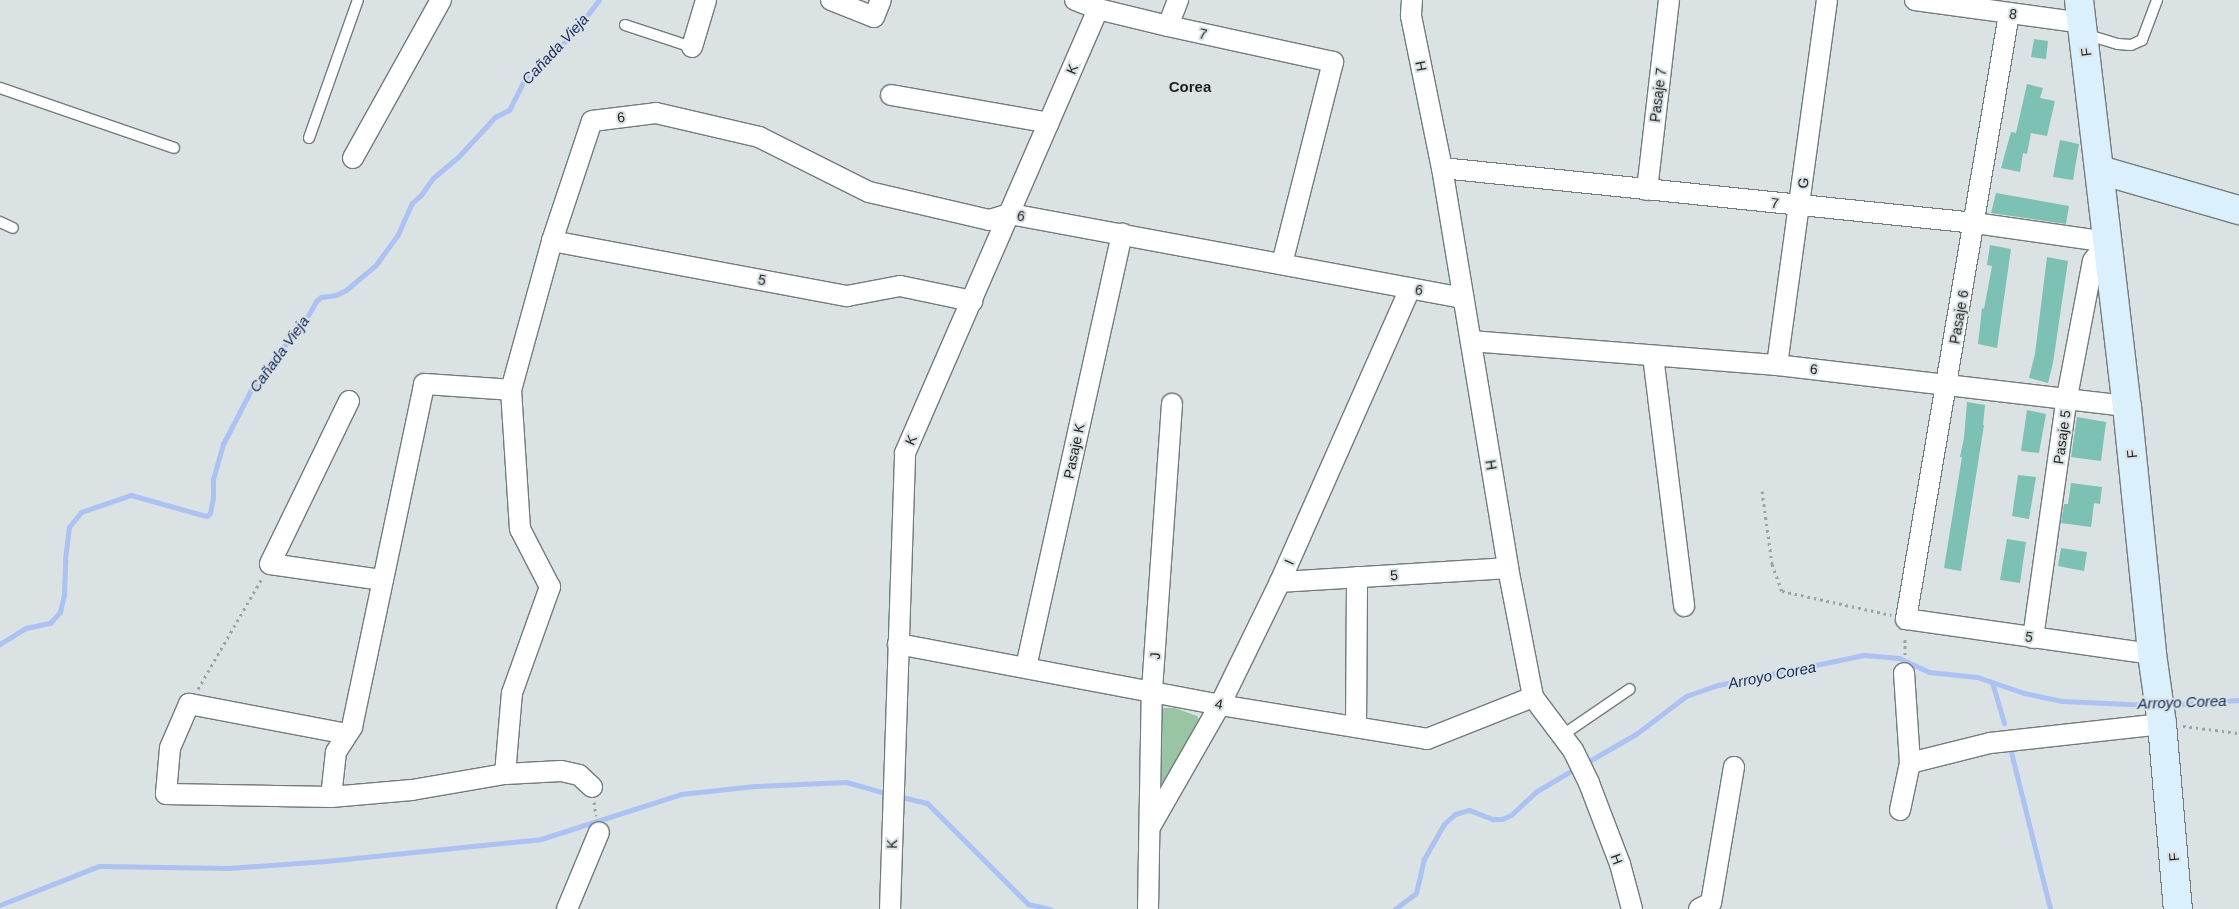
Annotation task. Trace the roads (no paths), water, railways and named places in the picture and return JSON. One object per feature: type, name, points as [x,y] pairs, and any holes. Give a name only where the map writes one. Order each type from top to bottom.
[{"type":"street","points":[[353,158],[441,0]]},
{"type":"street","points":[[692,47],[706,0]]},
{"type":"street","points":[[831,0],[874,17],[881,0]]},
{"type":"street","name":"7","points":[[1078,0],[1098,9],[1333,62],[1282,264]]},
{"type":"street","points":[[1168,26],[1178,0]]},
{"type":"street","name":"H","points":[[1412,0],[1411,16],[1442,168],[1508,568],[1533,696],[1567,743],[1589,784],[1620,864],[1632,909]]},
{"type":"street","name":"Pasaje 7","points":[[1647,190],[1669,0]]},
{"type":"street","name":"G","points":[[1777,365],[1828,0]]},
{"type":"street","name":"8","points":[[1915,0],[2009,14],[2081,19]]},
{"type":"street","name":"K","points":[[890,909],[905,454],[1098,9]]},
{"type":"street","name":"Pasaje 6","points":[[1906,619],[1948,384],[2009,14]]},
{"type":"street","name":"F","points":[[2081,19],[2127,406],[2152,654],[2162,724],[2178,909]]},
{"type":"street","points":[[891,95],[1049,123]]},
{"type":"street","name":"6","points":[[552,242],[592,121],[656,113],[759,137],[868,192],[989,220],[1010,214],[1463,298]]},
{"type":"street","name":"7","points":[[1442,168],[1975,223],[2108,242]]},
{"type":"street","points":[[2100,170],[2239,210]]},
{"type":"street","name":"Pasaje K","points":[[1026,667],[1122,234]]},
{"type":"street","points":[[505,774],[512,693],[550,587],[520,529],[511,390],[552,242]]},
{"type":"street","name":"5","points":[[552,242],[847,296],[900,286],[972,301]]},
{"type":"street","name":"Pasaje 5","points":[[2033,638],[2068,398],[2093,261],[2108,242]]},
{"type":"street","name":"I","points":[[1150,827],[1220,705],[1280,582],[1410,288]]},
{"type":"street","name":"6","points":[[1471,341],[1777,365],[2127,406]]},
{"type":"street","points":[[1653,356],[1684,606]]},
{"type":"street","points":[[331,797],[336,752],[352,727],[424,384],[511,390]]},
{"type":"street","points":[[349,401],[270,564],[383,580]]},
{"type":"street","name":"J","points":[[1148,909],[1152,690],[1172,404]]},
{"type":"street","name":"5","points":[[1280,582],[1508,568]]},
{"type":"street","points":[[1356,727],[1357,578]]},
{"type":"street","name":"5","points":[[1906,619],[2152,654]]},
{"type":"street","name":"4","points":[[898,644],[1152,690],[1220,705],[1427,739],[1533,696]]},
{"type":"street","points":[[1900,810],[1910,764],[1904,673]]},
{"type":"street","points":[[347,734],[189,704],[170,748],[166,794],[331,797],[412,790],[505,774],[561,771],[579,775],[592,787]]},
{"type":"street","points":[[1910,764],[1990,742],[2162,724]]},
{"type":"street","points":[[1699,909],[1711,904],[1734,767]]},
{"type":"street","points":[[568,909],[599,832]]},
{"type":"lane","points":[[309,138],[358,0]]},
{"type":"lane","points":[[2081,19],[2118,44],[2131,45],[2142,40],[2157,0]]},
{"type":"lane","points":[[625,25],[692,47]]},
{"type":"lane","points":[[0,88],[174,148]]},
{"type":"lane","points":[[0,222],[13,228]]},
{"type":"lane","points":[[1567,743],[1630,689]]},
{"type":"waterway","name":"Cañada Vieja","points":[[0,644],[26,628],[50,623],[60,612],[64,595],[65,559],[69,527],[81,512],[131,495],[202,515],[207,516],[210,513],[213,498],[213,479],[223,444],[251,390],[279,351],[299,331],[316,301],[321,297],[336,295],[346,290],[375,266],[398,234],[412,203],[421,195],[433,178],[460,155],[495,117],[509,110],[525,78],[572,35],[599,0]]},
{"type":"waterway","name":"Arroyo Corea","points":[[1584,764],[1636,734],[1686,696],[1718,685],[1864,655],[1899,658],[1929,672],[1977,677],[2024,693],[2062,701],[2151,705]]},
{"type":"waterway","points":[[1992,682],[2004,723]]},
{"type":"waterway","name":"Arroyo Corea","points":[[2167,705],[2239,700]]},
{"type":"waterway","points":[[2011,752],[2050,909]]},
{"type":"waterway","name":"Arroyo Corea","points":[[1395,909],[1416,893],[1424,859],[1444,824],[1455,814],[1469,810],[1493,819],[1502,819],[1511,815],[1537,791],[1576,768]]},
{"type":"waterway","points":[[0,905],[99,866],[229,868],[326,861],[541,839],[681,794],[755,786],[846,782],[889,794]]},
{"type":"waterway","points":[[898,796],[927,803],[1028,904],[1050,909]]},
{"type":"district","name":"Corea","points":[[1190,87]]}]
